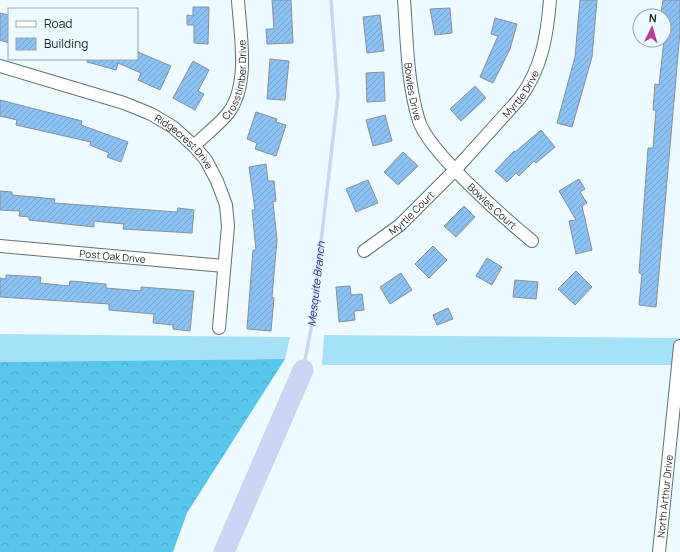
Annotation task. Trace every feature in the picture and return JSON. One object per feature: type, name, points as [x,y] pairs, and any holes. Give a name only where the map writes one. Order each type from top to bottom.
[{"type":"street","name":"Crosstimber Drive","points":[[194,146],[229,112],[237,96],[242,58],[238,0]]},
{"type":"street","name":"Bowles Drive","points":[[404,0],[413,97],[419,123],[433,146],[455,170]]},
{"type":"street","name":"Myrtle Drive","points":[[455,170],[529,86],[542,55],[547,32],[550,0]]},
{"type":"street","name":"Ridgecrest Drive","points":[[0,66],[124,103],[151,114],[173,127],[194,146],[206,160],[217,181],[226,205],[228,226],[219,328]]},
{"type":"street","name":"Bowles Court","points":[[455,170],[532,241]]},
{"type":"street","name":"Myrtle Court","points":[[364,251],[400,225],[455,170]]},
{"type":"street","name":"Post Oak Drive","points":[[0,246],[224,266]]},
{"type":"street","name":"North Arthur Drive","points":[[659,552],[680,346]]},
{"type":"shaded area","points":[[0,334],[290,337],[285,359],[0,362]]},
{"type":"shaded area","points":[[324,335],[680,338],[680,365],[322,365]]},
{"type":"green space","points":[[285,359],[187,513],[173,552],[0,552],[0,362]]},
{"type":"building","points":[[272,0],[291,0],[293,43],[267,44],[266,29],[274,29]]},
{"type":"building","points":[[580,0],[597,0],[592,57],[572,127],[557,123],[575,57]]},
{"type":"building","points":[[663,0],[680,0],[680,32],[656,307],[639,305],[642,274],[639,273],[648,148],[653,148],[656,110],[653,110],[655,84],[659,85],[663,48],[672,48],[672,8],[662,8]]},
{"type":"building","points":[[193,7],[209,7],[208,44],[194,43],[194,25],[187,25],[187,15],[193,16]]},
{"type":"building","points":[[450,8],[452,33],[435,35],[430,9]]},
{"type":"building","points":[[0,13],[8,15],[8,43],[0,40]]},
{"type":"building","points":[[380,15],[384,51],[367,53],[363,17]]},
{"type":"building","points":[[495,18],[517,24],[510,49],[493,83],[480,77],[498,36],[491,34]]},
{"type":"building","points":[[138,52],[171,66],[160,90],[138,80],[141,73],[118,63],[116,70],[87,62],[87,60],[138,60]]},
{"type":"building","points":[[270,59],[289,61],[285,100],[267,99]]},
{"type":"building","points":[[193,61],[209,70],[198,91],[204,94],[195,110],[173,98]]},
{"type":"building","points":[[384,72],[385,101],[367,102],[366,73]]},
{"type":"building","points":[[475,86],[486,98],[461,121],[450,109]]},
{"type":"building","points":[[0,100],[82,121],[81,125],[128,142],[121,162],[107,157],[109,153],[90,145],[91,142],[16,125],[17,120],[0,116]]},
{"type":"building","points":[[256,112],[277,119],[276,122],[286,125],[276,156],[255,149],[257,143],[247,139]]},
{"type":"building","points":[[385,115],[392,141],[373,146],[366,120]]},
{"type":"building","points":[[541,130],[555,147],[536,163],[534,161],[519,176],[516,173],[507,182],[495,171],[514,151],[515,152]]},
{"type":"building","points":[[403,152],[418,166],[398,185],[384,172]]},
{"type":"building","points":[[266,164],[268,181],[274,181],[276,201],[273,202],[277,240],[272,297],[274,298],[271,331],[247,329],[253,250],[256,250],[252,210],[255,210],[249,167]]},
{"type":"building","points":[[579,179],[585,189],[580,192],[587,203],[582,206],[592,250],[576,254],[569,221],[576,220],[559,191]]},
{"type":"building","points":[[368,180],[378,203],[356,212],[346,189]]},
{"type":"building","points":[[0,191],[12,192],[12,195],[55,199],[54,203],[177,212],[178,208],[194,210],[192,233],[123,229],[124,224],[94,221],[94,227],[29,220],[29,217],[19,216],[20,211],[0,210]]},
{"type":"building","points":[[464,206],[475,217],[456,237],[444,226]]},
{"type":"building","points":[[433,246],[447,260],[429,278],[415,264]]},
{"type":"building","points":[[487,258],[502,267],[492,285],[476,276]]},
{"type":"building","points":[[576,271],[592,287],[575,305],[558,289]]},
{"type":"building","points":[[401,273],[412,290],[390,304],[380,287]]},
{"type":"building","points":[[6,275],[41,277],[40,283],[69,286],[70,281],[106,284],[106,288],[141,291],[141,287],[194,291],[190,331],[173,329],[173,325],[153,323],[154,314],[109,310],[109,304],[0,297],[0,278],[6,279]]},
{"type":"building","points":[[515,280],[538,282],[536,299],[513,297]]},
{"type":"building","points":[[350,286],[351,295],[362,294],[364,310],[354,311],[355,320],[339,322],[336,287]]},
{"type":"building","points":[[448,308],[453,319],[437,325],[433,315]]},
{"type":"waterway","name":"Mesquite Branch","points":[[303,370],[311,329],[338,95],[331,0]]},
{"type":"waterway","name":"Mesquite Branch","points":[[224,552],[303,370]]}]
